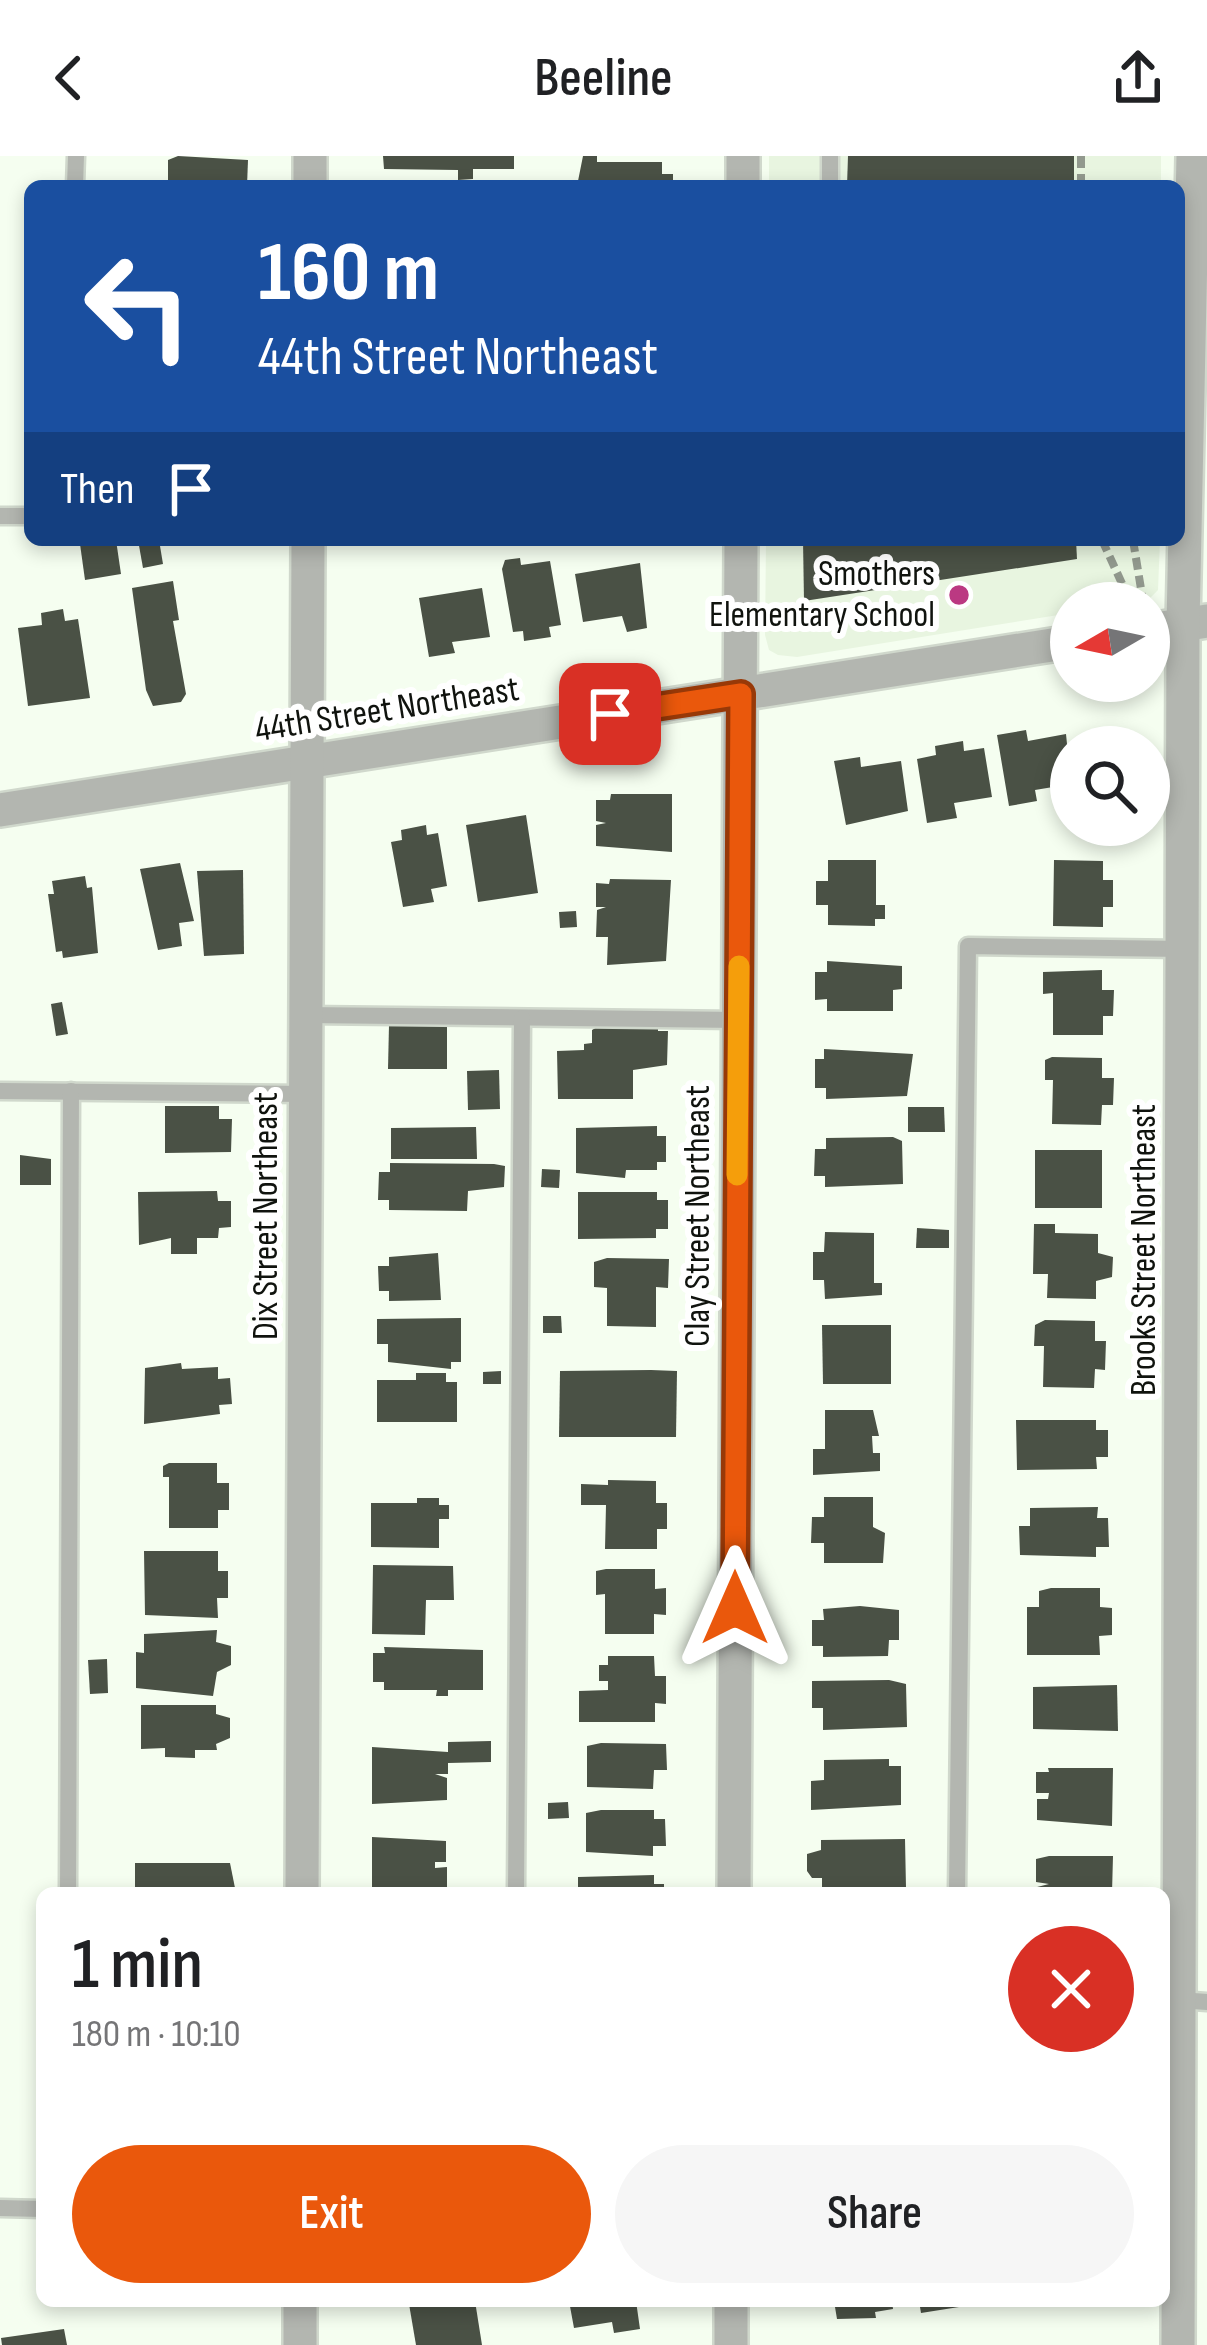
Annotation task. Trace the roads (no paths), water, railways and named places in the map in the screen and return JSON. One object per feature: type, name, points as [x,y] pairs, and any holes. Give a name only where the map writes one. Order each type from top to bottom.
[{"type":"street","name":"Brooks Street Northeast","points":[[1178,2345],[1172,2077],[1194,2001],[1184,949],[1195,758],[1199,348],[1193,156]]},
{"type":"street","name":"Dix Street Northeast","points":[[302,1887],[308,546]]},
{"type":"street","name":"Clay Street Northeast","points":[[734,1887],[741,546]]},
{"type":"street","name":"44th Street Northeast","points":[[0,810],[1050,645]]},
{"type":"street","points":[[300,2307],[300,2345]]},
{"type":"street","points":[[731,2307],[731,2345]]},
{"type":"lane","points":[[957,1887],[968,946],[1184,949]]},
{"type":"lane","points":[[306,1015],[738,1020]]},
{"type":"lane","points":[[516,1887],[522,1018]]},
{"type":"lane","points":[[0,1091],[306,1094]]},
{"type":"lane","points":[[68,1887],[71,1091]]},
{"type":"lane","points":[[0,2208],[36,2210]]},
{"type":"place","name":"Smothers Elementary School","points":[[959,595]]}]
